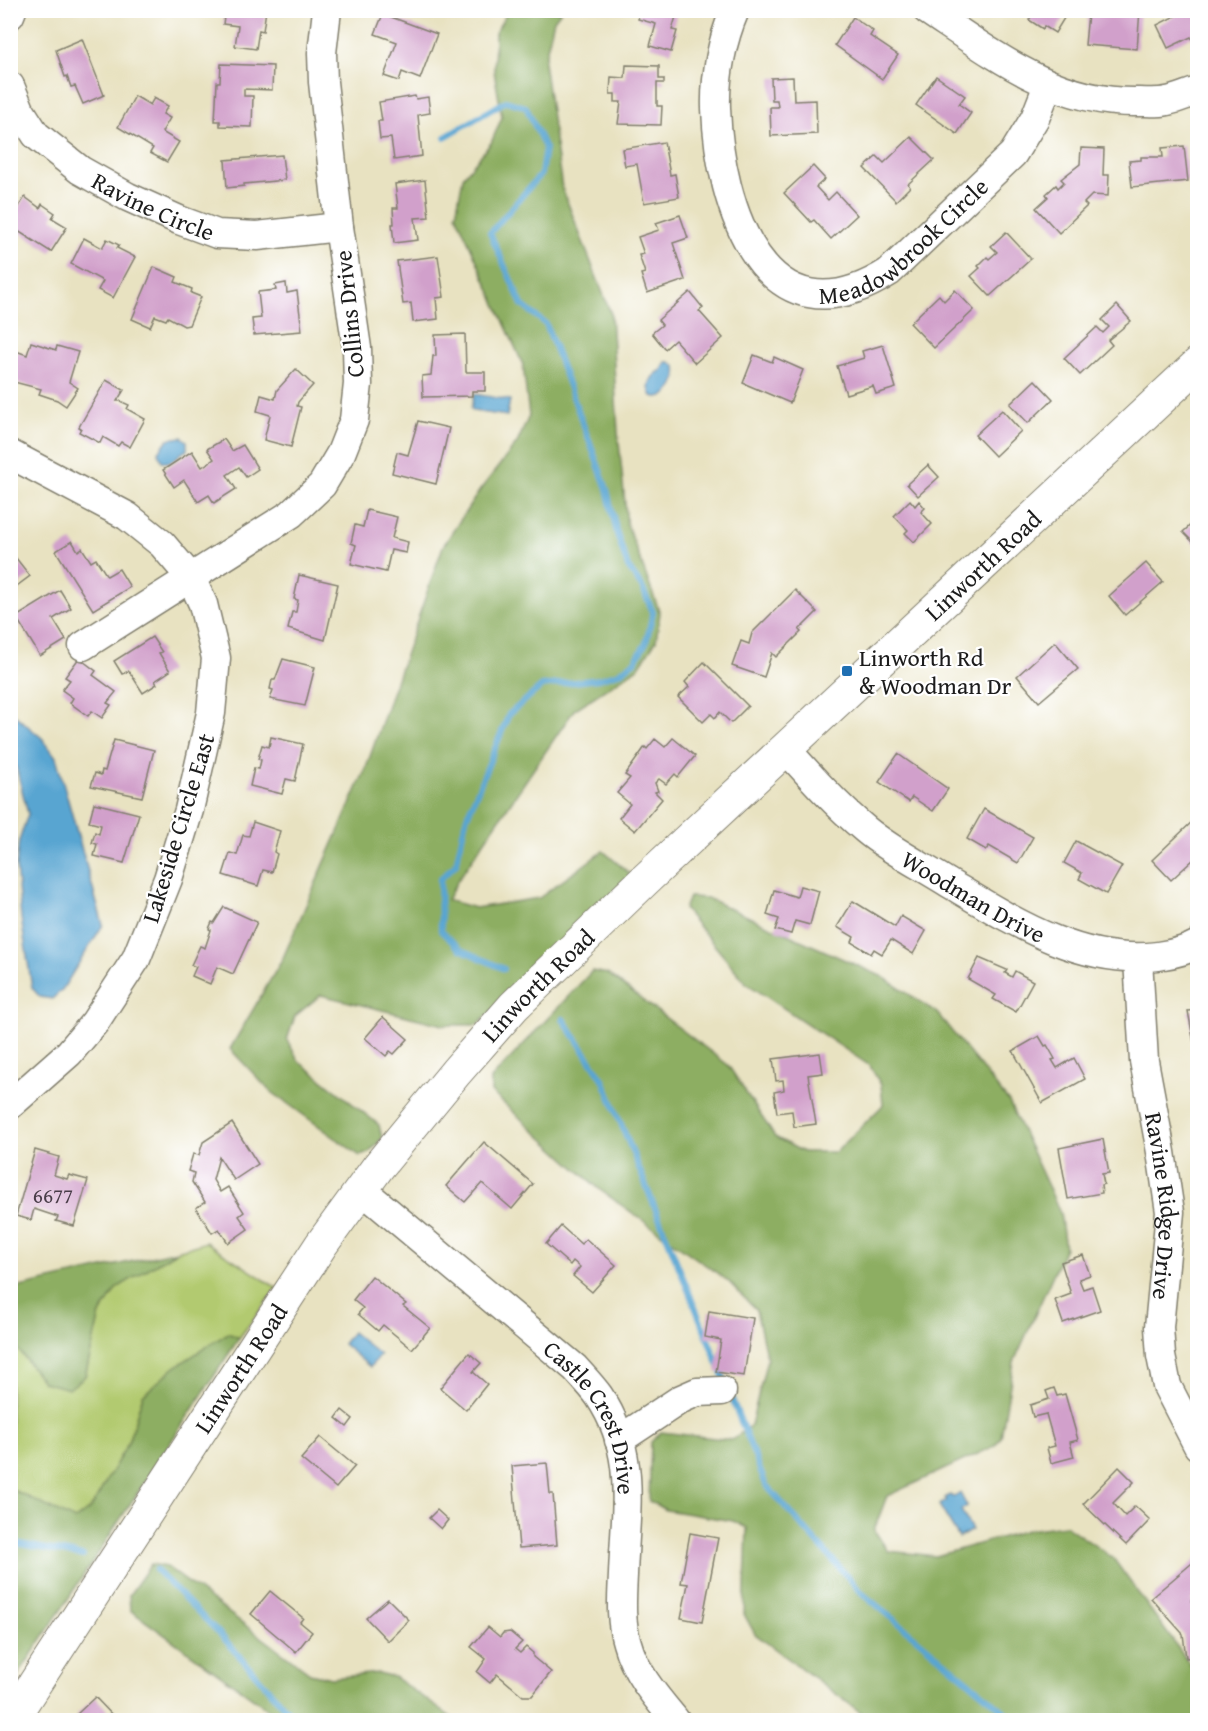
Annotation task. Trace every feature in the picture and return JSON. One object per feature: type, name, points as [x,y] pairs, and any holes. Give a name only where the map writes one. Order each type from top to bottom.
[{"type":"main road","name":"Linworth Road","points":[[11,1720],[321,1245],[390,1153],[456,1071],[514,1006],[785,748],[1197,364]]},
{"type":"street","points":[[10,15],[12,10]]},
{"type":"street","name":"Collins Drive","points":[[83,646],[291,514],[322,485],[341,453],[354,420],[358,384],[357,348],[339,227],[323,82],[322,53],[327,10]]},
{"type":"street","name":"Meadowbrook Circle","points":[[735,10],[727,28],[719,67],[716,106],[725,184],[747,244],[763,264],[783,282],[818,295],[833,295],[850,291],[871,284],[889,272],[1013,154],[1035,118],[1048,85]]},
{"type":"street","points":[[927,10],[996,56],[1048,85],[1089,98],[1120,102],[1167,101],[1197,91]]},
{"type":"street","name":"Ravine Circle","points":[[10,86],[20,110],[36,135],[80,170],[128,197],[178,220],[216,234],[257,236],[339,227]]},
{"type":"street","name":"Lakeside Circle East","points":[[10,454],[128,516],[162,544],[190,578],[203,604],[216,658],[211,713],[189,810],[168,879],[136,959],[95,1022],[69,1053],[10,1105]]},
{"type":"street","name":"Woodman Drive","points":[[785,748],[840,807],[868,832],[993,908],[1066,945],[1098,955],[1137,959],[1170,954],[1190,949],[1197,944]]},
{"type":"street","name":"Ravine Ridge Drive","points":[[1137,959],[1144,1061],[1170,1212],[1160,1327],[1161,1356],[1167,1386],[1197,1446]]},
{"type":"street","name":"Castle Crest Drive","points":[[362,1190],[575,1368],[599,1396],[619,1440],[626,1468],[628,1504],[624,1543],[622,1612],[627,1644],[642,1678],[675,1720]]},
{"type":"street","points":[[619,1440],[697,1392],[722,1391]]},
{"type":"green space","points":[[508,11],[561,11],[554,20],[544,62],[562,188],[611,314],[618,432],[627,524],[660,613],[656,641],[638,668],[574,710],[458,880],[447,900],[475,908],[539,898],[603,851],[634,877],[477,1025],[443,1025],[321,995],[295,1016],[287,1040],[299,1061],[379,1125],[382,1138],[369,1153],[360,1156],[269,1090],[230,1049],[282,960],[366,768],[443,546],[480,490],[517,443],[529,416],[523,365],[456,214],[463,177],[491,143],[502,117],[494,71],[495,33]]},
{"type":"green space","points":[[689,897],[707,898],[883,977],[937,1013],[1009,1102],[1060,1212],[1065,1248],[1014,1362],[1001,1437],[995,1446],[887,1496],[874,1530],[888,1551],[936,1556],[1027,1530],[1065,1525],[1113,1558],[1197,1674],[1197,1720],[871,1720],[755,1634],[744,1614],[747,1528],[733,1521],[666,1510],[649,1501],[651,1442],[661,1432],[732,1440],[751,1425],[767,1359],[756,1310],[728,1281],[600,1190],[491,1092],[491,1079],[592,971],[608,974],[728,1065],[775,1137],[803,1152],[836,1152],[883,1105],[881,1085],[870,1066],[746,983],[684,909]]},
{"type":"green space","points":[[206,1242],[277,1288],[239,1338],[228,1333],[143,1395],[128,1443],[91,1508],[75,1521],[11,1489],[10,1343],[85,1376],[100,1314],[117,1287],[177,1251]]},
{"type":"green space","points":[[177,1251],[117,1288],[100,1314],[85,1376],[69,1389],[43,1382],[11,1343],[11,1289]]},
{"type":"green space","points":[[228,1333],[239,1338],[11,1686],[11,1489],[75,1520],[91,1508],[128,1443],[143,1395],[175,1367]]},
{"type":"green space","points":[[151,1564],[167,1567],[310,1673],[331,1678],[378,1673],[394,1677],[455,1720],[283,1720],[130,1610],[129,1595]]},
{"type":"water","points":[[666,362],[676,366],[676,378],[672,389],[663,396],[652,396],[649,384]]},
{"type":"water","points":[[474,394],[510,400],[507,416],[473,411],[471,408]]},
{"type":"water","points":[[182,437],[187,441],[187,450],[172,461],[162,461],[158,453],[168,439]]},
{"type":"water","points":[[11,712],[42,738],[56,757],[103,925],[62,990],[52,999],[40,997],[32,988],[21,918],[16,866],[19,841],[28,814],[11,747]]},
{"type":"water","points":[[352,1332],[380,1355],[370,1367],[343,1344]]},
{"type":"water","points":[[960,1493],[967,1506],[961,1510],[972,1530],[959,1538],[939,1505],[947,1501],[945,1498],[950,1495],[953,1497]]},
{"type":"building","points":[[225,10],[266,10],[263,31],[259,30],[256,49],[235,46],[238,26],[223,24]]},
{"type":"building","points":[[640,10],[678,10],[672,30],[677,31],[671,52],[650,46],[656,24],[638,19]]},
{"type":"building","points":[[1021,10],[1069,10],[1055,33],[1029,20],[1031,17]]},
{"type":"building","points":[[1118,10],[1140,10],[1137,49],[1085,45],[1088,13],[1118,16]]},
{"type":"building","points":[[1187,10],[1198,10],[1198,39],[1194,41],[1191,37],[1168,48],[1157,25]]},
{"type":"building","points":[[383,14],[437,34],[420,79],[402,72],[399,81],[384,76],[397,42],[375,34]]},
{"type":"building","points":[[853,17],[873,31],[870,36],[898,55],[882,79],[835,45]]},
{"type":"building","points":[[82,39],[104,95],[83,104],[75,86],[71,87],[67,76],[65,77],[56,50]]},
{"type":"building","points":[[221,64],[273,66],[272,90],[244,89],[244,96],[253,96],[252,127],[220,126],[220,121],[215,121],[217,82],[220,82]]},
{"type":"building","points":[[626,65],[659,66],[659,79],[664,79],[664,83],[657,83],[657,106],[662,106],[661,125],[618,124],[621,102],[615,102],[615,94],[610,94],[611,77],[625,78]]},
{"type":"building","points":[[936,76],[965,96],[959,104],[971,113],[957,134],[916,105]]},
{"type":"building","points":[[793,77],[794,101],[816,100],[817,134],[771,136],[770,107],[778,107],[777,100],[772,100],[771,78]]},
{"type":"building","points":[[135,96],[150,105],[154,98],[168,106],[163,114],[170,118],[162,132],[179,142],[167,162],[150,153],[153,148],[118,127]]},
{"type":"building","points":[[415,96],[416,99],[428,97],[430,113],[418,115],[422,156],[394,160],[391,138],[380,139],[378,121],[382,121],[379,102]]},
{"type":"building","points":[[911,137],[934,160],[908,184],[910,187],[896,201],[864,168],[877,156],[884,163]]},
{"type":"building","points":[[664,142],[670,175],[675,174],[679,197],[644,203],[637,164],[625,166],[622,149]]},
{"type":"building","points":[[1184,146],[1188,181],[1132,187],[1129,161],[1141,160],[1141,157],[1163,157],[1162,148]]},
{"type":"building","points":[[1081,148],[1104,149],[1103,175],[1109,175],[1108,196],[1092,195],[1084,203],[1087,206],[1059,233],[1036,208],[1048,197],[1046,194],[1056,185],[1058,188],[1064,182],[1061,179],[1080,164]]},
{"type":"building","points":[[282,155],[285,180],[227,188],[225,160]]},
{"type":"building","points":[[813,166],[825,179],[816,187],[828,200],[836,192],[857,215],[831,239],[814,220],[811,222],[784,193]]},
{"type":"building","points":[[425,180],[429,217],[415,218],[418,240],[394,243],[393,208],[398,208],[395,184]]},
{"type":"building","points":[[25,197],[40,208],[42,204],[55,213],[52,218],[67,227],[51,252],[10,226],[10,220]]},
{"type":"building","points":[[680,215],[688,238],[673,243],[685,280],[647,293],[641,274],[645,273],[639,255],[644,254],[638,237],[659,230],[656,223]]},
{"type":"building","points":[[1006,232],[1031,259],[990,296],[971,276],[987,257],[989,259],[997,252],[991,246]]},
{"type":"building","points":[[84,238],[102,248],[107,239],[119,245],[117,248],[135,257],[113,298],[98,290],[103,281],[71,264]]},
{"type":"building","points":[[438,256],[444,297],[436,298],[438,319],[413,322],[411,303],[403,304],[397,261]]},
{"type":"building","points":[[154,267],[177,277],[175,282],[192,289],[191,293],[201,297],[189,325],[184,326],[168,317],[166,320],[155,316],[150,327],[132,319]]},
{"type":"building","points":[[286,283],[287,293],[297,291],[302,331],[254,335],[252,319],[261,318],[258,292],[276,290],[275,285]]},
{"type":"building","points":[[955,290],[974,310],[934,348],[910,323],[939,295],[944,301]]},
{"type":"building","points":[[690,292],[703,308],[699,311],[723,338],[695,363],[675,340],[665,349],[652,333],[662,325],[658,320]]},
{"type":"building","points":[[1117,305],[1131,321],[1108,340],[1112,345],[1080,375],[1064,358],[1097,327],[1103,333],[1109,327],[1102,320]]},
{"type":"building","points":[[465,334],[466,372],[485,372],[485,391],[472,391],[472,396],[423,397],[422,376],[431,375],[433,356],[436,356],[435,335]]},
{"type":"building","points":[[31,342],[56,350],[57,346],[78,352],[69,382],[78,388],[66,406],[57,400],[39,394],[41,389],[10,381],[10,368],[16,351],[27,355]]},
{"type":"building","points":[[883,345],[896,388],[876,394],[873,386],[846,394],[837,366],[864,358],[862,351]]},
{"type":"building","points":[[754,355],[772,362],[774,357],[803,370],[790,403],[743,383]]},
{"type":"building","points":[[296,369],[313,385],[298,402],[297,406],[301,407],[291,447],[264,440],[270,415],[257,411],[261,395],[275,399],[277,390]]},
{"type":"building","points":[[106,380],[124,390],[117,401],[129,405],[127,409],[145,419],[130,447],[121,442],[118,446],[103,437],[100,443],[79,432],[81,428],[79,427]]},
{"type":"building","points":[[1035,380],[1053,399],[1028,423],[1010,404]]},
{"type":"building","points":[[1002,410],[1021,431],[995,456],[975,435]]},
{"type":"building","points":[[418,421],[449,428],[436,484],[392,473],[397,452],[408,455]]},
{"type":"building","points":[[224,439],[232,451],[243,445],[258,469],[246,477],[239,467],[227,475],[236,489],[214,503],[209,495],[198,502],[184,480],[174,487],[163,470],[192,451],[202,467],[214,459],[207,449]]},
{"type":"building","points":[[928,465],[939,477],[918,496],[907,484]]},
{"type":"building","points":[[910,500],[915,506],[919,501],[925,508],[921,512],[932,524],[914,542],[905,533],[908,530],[894,516]]},
{"type":"building","points":[[367,510],[397,517],[392,538],[408,542],[406,553],[391,550],[386,572],[351,564],[356,545],[351,543],[355,525],[363,527]]},
{"type":"building","points":[[1198,518],[1198,544],[1196,545],[1183,532]]},
{"type":"building","points":[[72,541],[78,551],[82,548],[91,562],[96,559],[107,576],[119,569],[130,587],[93,610],[56,551]]},
{"type":"building","points":[[12,553],[30,576],[10,591],[10,554]]},
{"type":"building","points":[[1146,563],[1163,582],[1125,615],[1109,596]]},
{"type":"building","points":[[299,575],[338,584],[325,640],[288,629],[292,612],[296,612],[298,600],[294,599]]},
{"type":"building","points":[[60,590],[71,608],[53,619],[66,640],[40,656],[16,617]]},
{"type":"building","points":[[795,590],[817,612],[776,657],[772,653],[764,677],[732,666],[741,641],[749,644],[752,633]]},
{"type":"building","points":[[152,637],[162,652],[159,653],[170,671],[155,681],[157,684],[143,693],[129,671],[122,674],[114,661]]},
{"type":"building","points":[[1055,642],[1078,669],[1039,702],[1017,676]]},
{"type":"building","points":[[79,658],[96,671],[93,675],[116,692],[107,703],[111,705],[102,718],[92,711],[88,716],[70,703],[73,698],[62,690],[70,680],[65,677]]},
{"type":"building","points":[[283,659],[315,667],[305,706],[270,699],[273,690],[270,689],[272,680],[275,680]]},
{"type":"building","points":[[704,662],[748,706],[731,723],[720,712],[715,718],[711,714],[703,722],[678,697],[689,687],[685,682]]},
{"type":"building","points":[[271,737],[303,744],[295,781],[286,779],[282,794],[250,786],[254,768],[259,769],[261,760],[258,759],[262,745],[269,747]]},
{"type":"building","points":[[673,738],[695,756],[678,777],[675,774],[666,784],[659,779],[655,783],[658,791],[655,792],[662,799],[635,831],[619,818],[630,804],[617,793],[630,778],[625,775],[645,747],[647,749],[655,739],[665,747]]},
{"type":"building","points":[[114,740],[154,750],[142,797],[91,786],[95,773],[101,775],[102,770],[105,771]]},
{"type":"building","points":[[898,754],[948,789],[933,811],[912,797],[909,802],[879,782]]},
{"type":"building","points":[[94,803],[139,814],[124,863],[94,856],[97,844],[92,843],[95,832],[99,834],[101,825],[89,822]]},
{"type":"building","points":[[984,809],[1033,837],[1018,863],[989,846],[986,850],[967,839]]},
{"type":"building","points":[[1195,819],[1198,822],[1198,864],[1193,860],[1171,880],[1152,860]]},
{"type":"building","points":[[253,822],[280,831],[274,852],[277,854],[272,872],[263,870],[258,886],[223,875],[230,853],[237,855],[243,835],[249,836]]},
{"type":"building","points":[[1076,841],[1122,866],[1106,894],[1079,879],[1082,873],[1064,863]]},
{"type":"building","points":[[800,886],[819,891],[810,925],[795,921],[791,934],[775,930],[779,919],[767,915],[774,890],[797,897]]},
{"type":"building","points":[[853,901],[895,927],[901,916],[926,931],[913,954],[891,940],[882,954],[874,949],[871,954],[852,942],[854,937],[837,927]]},
{"type":"building","points":[[224,907],[257,922],[233,974],[217,967],[210,984],[192,976],[196,967],[191,965],[200,946],[205,948],[212,922],[214,923]]},
{"type":"building","points":[[979,958],[1007,970],[1005,973],[1012,977],[1015,971],[1033,981],[1016,1012],[993,999],[996,995],[968,979]]},
{"type":"building","points":[[1198,1010],[1198,1054],[1196,1054],[1188,1011]]},
{"type":"building","points":[[383,1017],[408,1039],[394,1054],[390,1051],[386,1056],[365,1038]]},
{"type":"building","points":[[1039,1036],[1055,1059],[1052,1060],[1057,1068],[1074,1058],[1085,1079],[1042,1103],[1013,1051]]},
{"type":"building","points":[[820,1053],[823,1073],[808,1075],[816,1124],[794,1127],[792,1111],[777,1113],[774,1092],[784,1090],[783,1080],[776,1081],[773,1059]]},
{"type":"building","points":[[232,1123],[258,1164],[234,1180],[219,1157],[213,1180],[220,1192],[228,1187],[244,1212],[239,1216],[248,1229],[228,1243],[219,1229],[212,1233],[196,1208],[205,1202],[192,1182],[194,1173],[188,1171],[193,1154],[199,1155],[203,1142]]},
{"type":"building","points":[[1103,1139],[1109,1173],[1102,1174],[1104,1184],[1101,1185],[1102,1193],[1068,1199],[1059,1148]]},
{"type":"building","points":[[484,1142],[533,1184],[512,1209],[482,1183],[465,1202],[446,1186]]},
{"type":"building","points":[[35,1150],[59,1157],[54,1175],[67,1179],[69,1175],[88,1180],[74,1226],[56,1221],[58,1217],[34,1209],[31,1220],[16,1216]]},
{"type":"building","points":[[561,1226],[581,1244],[586,1239],[616,1265],[592,1292],[573,1276],[580,1267],[573,1261],[570,1265],[546,1244]]},
{"type":"building","points":[[1083,1255],[1090,1275],[1079,1279],[1083,1289],[1092,1286],[1100,1310],[1063,1323],[1055,1300],[1071,1294],[1061,1262]]},
{"type":"building","points":[[372,1276],[406,1304],[403,1306],[430,1328],[412,1349],[383,1325],[378,1331],[358,1314],[363,1308],[353,1300]]},
{"type":"building","points":[[709,1311],[753,1318],[744,1376],[716,1372],[721,1340],[705,1337]]},
{"type":"building","points":[[469,1353],[481,1363],[473,1372],[487,1384],[466,1410],[440,1388]]},
{"type":"building","points":[[1054,1388],[1057,1396],[1065,1394],[1078,1440],[1070,1442],[1074,1457],[1051,1463],[1047,1448],[1055,1446],[1046,1414],[1033,1417],[1030,1405],[1049,1399],[1046,1391]]},
{"type":"building","points":[[342,1410],[353,1419],[347,1427],[336,1418]]},
{"type":"building","points":[[320,1437],[355,1466],[336,1488],[301,1459]]},
{"type":"building","points":[[547,1463],[550,1494],[553,1494],[557,1545],[519,1548],[512,1466]]},
{"type":"building","points":[[1119,1467],[1134,1482],[1113,1503],[1125,1516],[1135,1506],[1150,1520],[1126,1545],[1083,1504]]},
{"type":"building","points":[[437,1510],[448,1520],[441,1529],[429,1518]]},
{"type":"building","points":[[690,1533],[718,1538],[702,1622],[681,1618],[688,1584],[681,1583]]},
{"type":"building","points":[[1198,1558],[1198,1595],[1191,1600],[1198,1608],[1198,1657],[1186,1658],[1183,1634],[1151,1598]]},
{"type":"building","points":[[270,1591],[303,1618],[300,1622],[312,1632],[296,1652],[251,1614]]},
{"type":"building","points":[[388,1599],[409,1620],[388,1641],[366,1618]]},
{"type":"building","points":[[488,1627],[500,1637],[503,1633],[510,1632],[522,1642],[515,1649],[520,1653],[526,1647],[533,1653],[533,1657],[551,1672],[532,1696],[523,1696],[497,1674],[490,1683],[477,1672],[486,1659],[471,1647]]},
{"type":"building","points":[[95,1697],[117,1720],[83,1720],[77,1714]]},
{"type":"waterway","points":[[445,137],[506,101],[526,107],[545,148],[541,174],[490,233],[522,305],[546,324],[607,489],[617,534],[628,567],[642,587],[653,612],[646,643],[635,661],[619,673],[599,679],[542,686],[509,714],[466,819],[456,864],[440,879],[441,931],[460,949],[504,969]]},
{"type":"waterway","points":[[563,1019],[603,1079],[726,1384]]},
{"type":"waterway","points":[[730,1394],[766,1485],[862,1593],[1015,1720]]},
{"type":"waterway","points":[[10,1542],[83,1556]]},
{"type":"waterway","points":[[156,1570],[219,1633],[296,1720]]},
{"type":"place","name":"Linworth Rd & Woodman Dr","points":[[847,671]]}]
